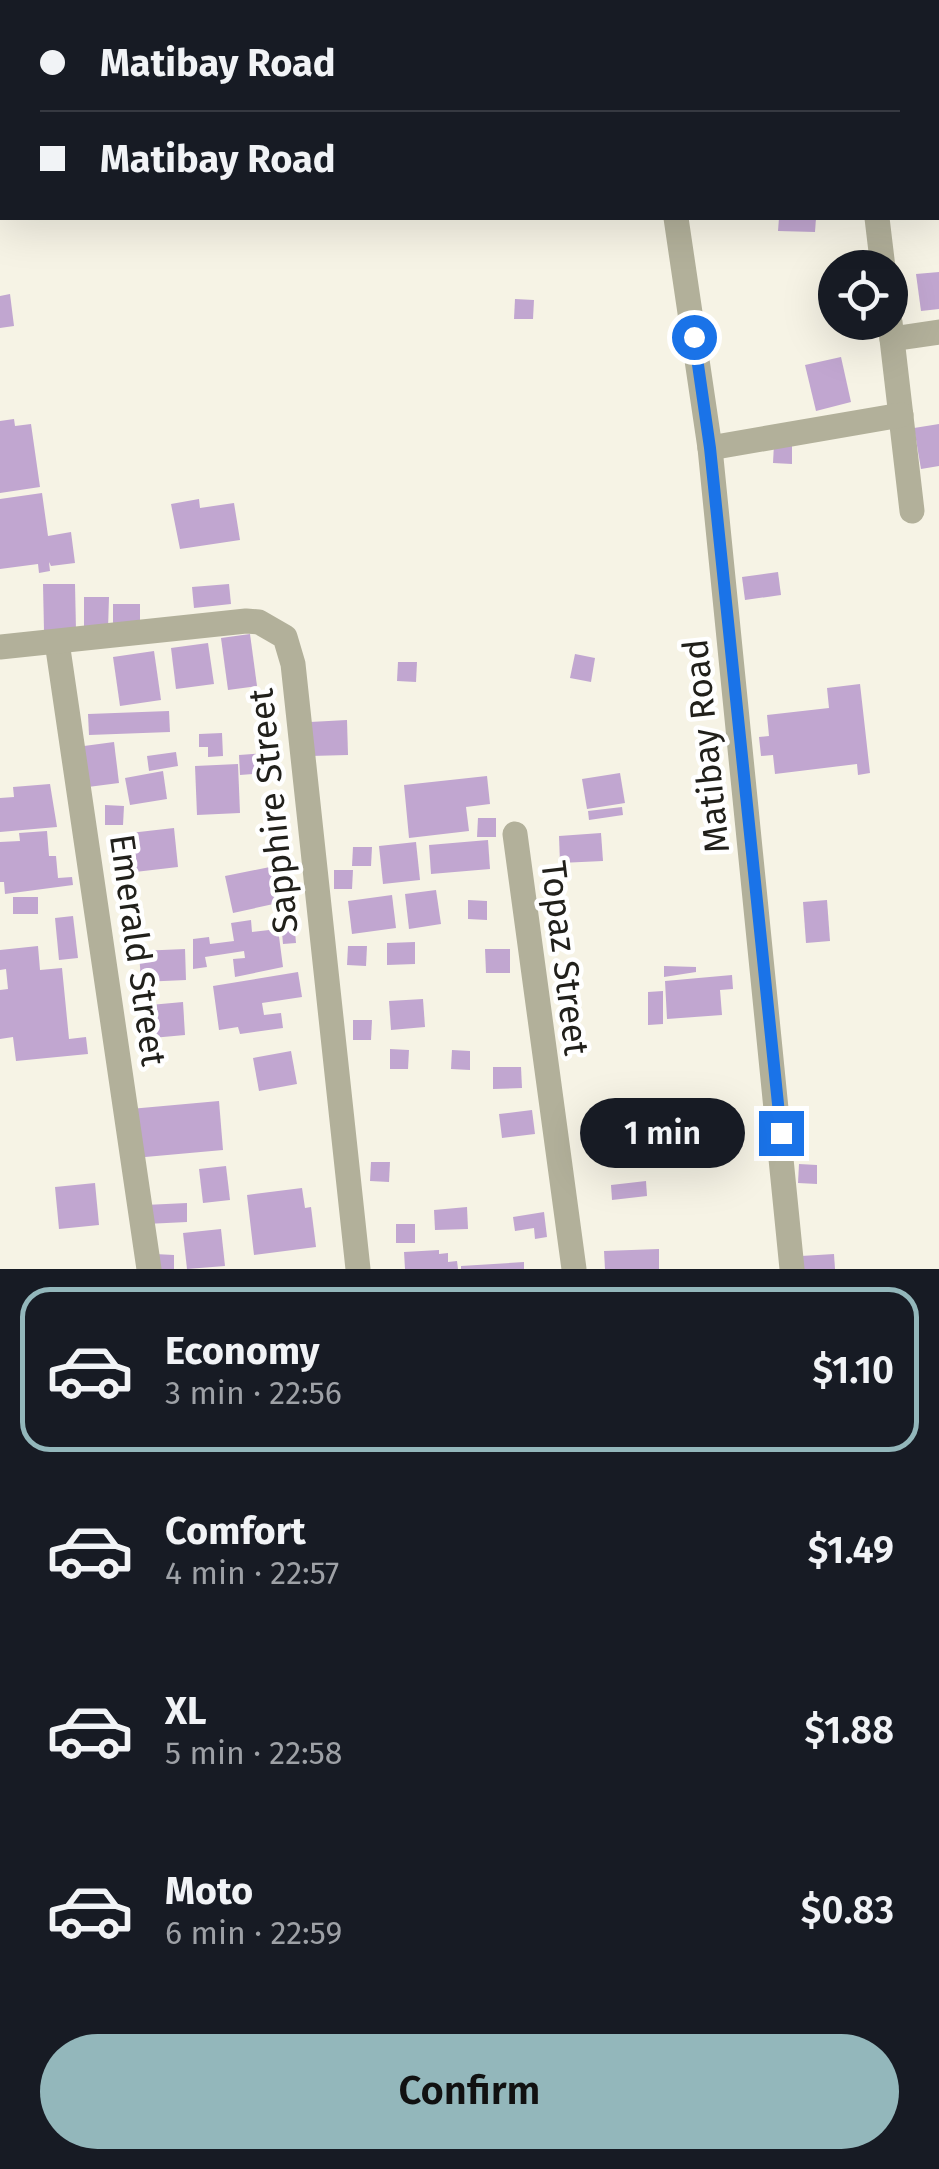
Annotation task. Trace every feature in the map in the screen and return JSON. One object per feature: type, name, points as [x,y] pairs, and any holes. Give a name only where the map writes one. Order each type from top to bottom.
[{"type":"street","name":"Matibay Road","points":[[676,220],[710,448],[792,1269]]},
{"type":"street","points":[[877,220],[881,250]]},
{"type":"street","points":[[908,331],[939,332]]},
{"type":"street","points":[[892,340],[912,511]]},
{"type":"street","points":[[710,448],[901,415]]},
{"type":"street","name":"Sapphire Street","points":[[0,648],[246,621],[276,628],[291,647],[358,1269]]},
{"type":"street","name":"Emerald Street","points":[[57,642],[150,1269]]},
{"type":"street","name":"Topaz Street","points":[[515,834],[574,1269]]},
{"type":"building","points":[[779,220],[816,220],[815,232],[778,231]]},
{"type":"building","points":[[939,272],[939,309],[921,311],[916,274]]},
{"type":"building","points":[[10,294],[14,326],[0,328],[0,296]]},
{"type":"building","points":[[515,299],[534,300],[533,319],[514,319]]},
{"type":"building","points":[[841,357],[851,402],[816,411],[805,365]]},
{"type":"building","points":[[14,419],[15,426],[31,424],[40,487],[0,493],[0,421]]},
{"type":"building","points":[[939,424],[939,466],[921,469],[914,428]]},
{"type":"building","points":[[774,444],[792,444],[792,464],[773,463]]},
{"type":"building","points":[[42,493],[48,536],[71,532],[75,563],[51,566],[49,562],[50,571],[39,573],[38,564],[0,569],[0,499]]},
{"type":"building","points":[[199,499],[200,508],[234,503],[240,540],[180,549],[171,504]]},
{"type":"building","points":[[778,572],[781,595],[745,600],[742,577]]},
{"type":"building","points":[[43,584],[75,584],[76,631],[44,631]]},
{"type":"building","points":[[229,584],[231,604],[194,608],[192,587]]},
{"type":"building","points":[[84,597],[109,597],[108,629],[84,629]]},
{"type":"building","points":[[113,604],[140,604],[140,626],[113,626]]},
{"type":"building","points":[[250,634],[257,686],[228,690],[221,638]]},
{"type":"building","points":[[208,643],[214,684],[176,689],[171,648]]},
{"type":"building","points":[[154,651],[161,700],[120,706],[113,657]]},
{"type":"building","points":[[575,654],[595,658],[591,682],[570,678]]},
{"type":"building","points":[[398,662],[417,662],[416,682],[397,681]]},
{"type":"building","points":[[860,684],[870,773],[858,775],[857,764],[775,774],[773,755],[761,756],[759,737],[769,736],[767,715],[829,708],[827,688]]},
{"type":"building","points":[[169,711],[170,732],[89,735],[88,714]]},
{"type":"building","points":[[347,720],[348,755],[310,756],[310,722]]},
{"type":"building","points":[[222,733],[223,756],[208,757],[208,747],[199,747],[199,734]]},
{"type":"building","points":[[114,742],[119,783],[88,787],[84,746]]},
{"type":"building","points":[[176,752],[178,766],[149,771],[147,756]]},
{"type":"building","points":[[267,753],[268,773],[240,775],[239,755]]},
{"type":"building","points":[[238,764],[240,813],[197,815],[195,766]]},
{"type":"building","points":[[163,771],[167,799],[130,805],[125,778]]},
{"type":"building","points":[[620,773],[625,803],[587,809],[582,779]]},
{"type":"building","points":[[487,776],[490,804],[466,807],[469,831],[409,838],[404,785]]},
{"type":"building","points":[[50,784],[57,827],[0,832],[0,798],[14,797],[13,787]]},
{"type":"building","points":[[105,805],[124,806],[123,825],[105,825]]},
{"type":"building","points":[[622,807],[623,815],[589,820],[588,811]]},
{"type":"building","points":[[478,818],[496,818],[496,837],[477,837]]},
{"type":"building","points":[[174,828],[178,867],[135,872],[130,833]]},
{"type":"building","points":[[47,831],[49,856],[56,856],[58,878],[72,877],[73,885],[5,894],[4,882],[0,882],[0,842],[20,841],[19,833]]},
{"type":"building","points":[[601,833],[603,861],[560,863],[559,836]]},
{"type":"building","points":[[488,840],[490,869],[431,874],[429,845]]},
{"type":"building","points":[[416,842],[420,880],[383,884],[379,846]]},
{"type":"building","points":[[353,847],[372,847],[371,866],[352,866]]},
{"type":"building","points":[[270,867],[278,903],[233,913],[225,876]]},
{"type":"building","points":[[334,870],[353,870],[352,889],[334,889]]},
{"type":"building","points":[[436,890],[441,924],[409,929],[405,894]]},
{"type":"building","points":[[392,895],[396,928],[352,934],[348,901]]},
{"type":"building","points":[[13,897],[38,897],[38,914],[13,914]]},
{"type":"building","points":[[468,900],[487,901],[487,920],[468,919]]},
{"type":"building","points":[[827,900],[830,941],[806,943],[803,902]]},
{"type":"building","points":[[73,916],[78,958],[59,960],[55,918]]},
{"type":"building","points":[[251,920],[252,932],[278,929],[283,967],[235,977],[233,959],[245,958],[244,951],[205,957],[207,967],[193,969],[193,939],[209,937],[210,944],[234,941],[231,923]]},
{"type":"building","points":[[294,920],[296,943],[283,944],[281,921]]},
{"type":"building","points":[[415,942],[415,964],[387,965],[387,943]]},
{"type":"building","points":[[38,946],[40,970],[62,968],[69,1039],[86,1037],[88,1054],[16,1061],[13,1037],[0,1039],[0,990],[8,989],[6,969],[0,970],[0,950]]},
{"type":"building","points":[[348,946],[367,946],[366,966],[347,965]]},
{"type":"building","points":[[185,949],[186,980],[141,982],[139,951]]},
{"type":"building","points":[[485,949],[510,949],[510,973],[486,973]]},
{"type":"building","points":[[664,966],[696,967],[696,972],[664,977]]},
{"type":"building","points":[[298,972],[302,997],[262,1003],[264,1015],[281,1013],[283,1028],[240,1034],[238,1027],[219,1030],[213,986]]},
{"type":"building","points":[[732,975],[733,989],[720,990],[722,1015],[667,1019],[665,981]]},
{"type":"building","points":[[663,991],[663,1024],[648,1025],[648,992]]},
{"type":"building","points":[[423,999],[425,1027],[391,1030],[389,1001]]},
{"type":"building","points":[[183,1002],[185,1035],[152,1038],[150,1005]]},
{"type":"building","points":[[353,1020],[372,1020],[371,1040],[353,1040]]},
{"type":"building","points":[[390,1049],[409,1050],[408,1069],[390,1069]]},
{"type":"building","points":[[452,1050],[470,1051],[470,1070],[451,1069]]},
{"type":"building","points":[[291,1051],[297,1084],[259,1091],[253,1058]]},
{"type":"building","points":[[493,1067],[521,1067],[522,1088],[493,1089]]},
{"type":"building","points":[[219,1101],[223,1150],[134,1158],[130,1109]]},
{"type":"building","points":[[532,1110],[535,1134],[502,1138],[499,1114]]},
{"type":"building","points":[[371,1162],[390,1162],[389,1182],[370,1181]]},
{"type":"building","points":[[799,1164],[817,1165],[817,1184],[798,1183]]},
{"type":"building","points":[[226,1166],[230,1200],[203,1203],[199,1169]]},
{"type":"building","points":[[646,1181],[647,1196],[612,1200],[611,1185]]},
{"type":"building","points":[[95,1183],[99,1225],[59,1229],[55,1187]]},
{"type":"building","points":[[302,1188],[305,1208],[311,1207],[316,1247],[254,1255],[247,1195]]},
{"type":"building","points":[[187,1203],[187,1222],[146,1224],[145,1205]]},
{"type":"building","points":[[467,1207],[468,1229],[435,1230],[434,1210]]},
{"type":"building","points":[[544,1212],[547,1237],[535,1239],[534,1228],[515,1231],[513,1217]]},
{"type":"building","points":[[396,1224],[415,1224],[415,1243],[396,1243]]},
{"type":"building","points":[[221,1229],[225,1266],[187,1269],[183,1233]]},
{"type":"building","points":[[659,1249],[659,1269],[605,1269],[604,1251]]},
{"type":"building","points":[[439,1250],[439,1254],[448,1253],[448,1262],[457,1261],[458,1269],[405,1269],[404,1252]]},
{"type":"building","points":[[155,1254],[174,1255],[174,1269],[155,1269]]},
{"type":"building","points":[[834,1254],[835,1269],[802,1269],[801,1256]]},
{"type":"building","points":[[524,1262],[524,1269],[461,1269],[461,1266]]},
{"type":"route","points":[[694,337],[710,448],[781,1133]]}]
